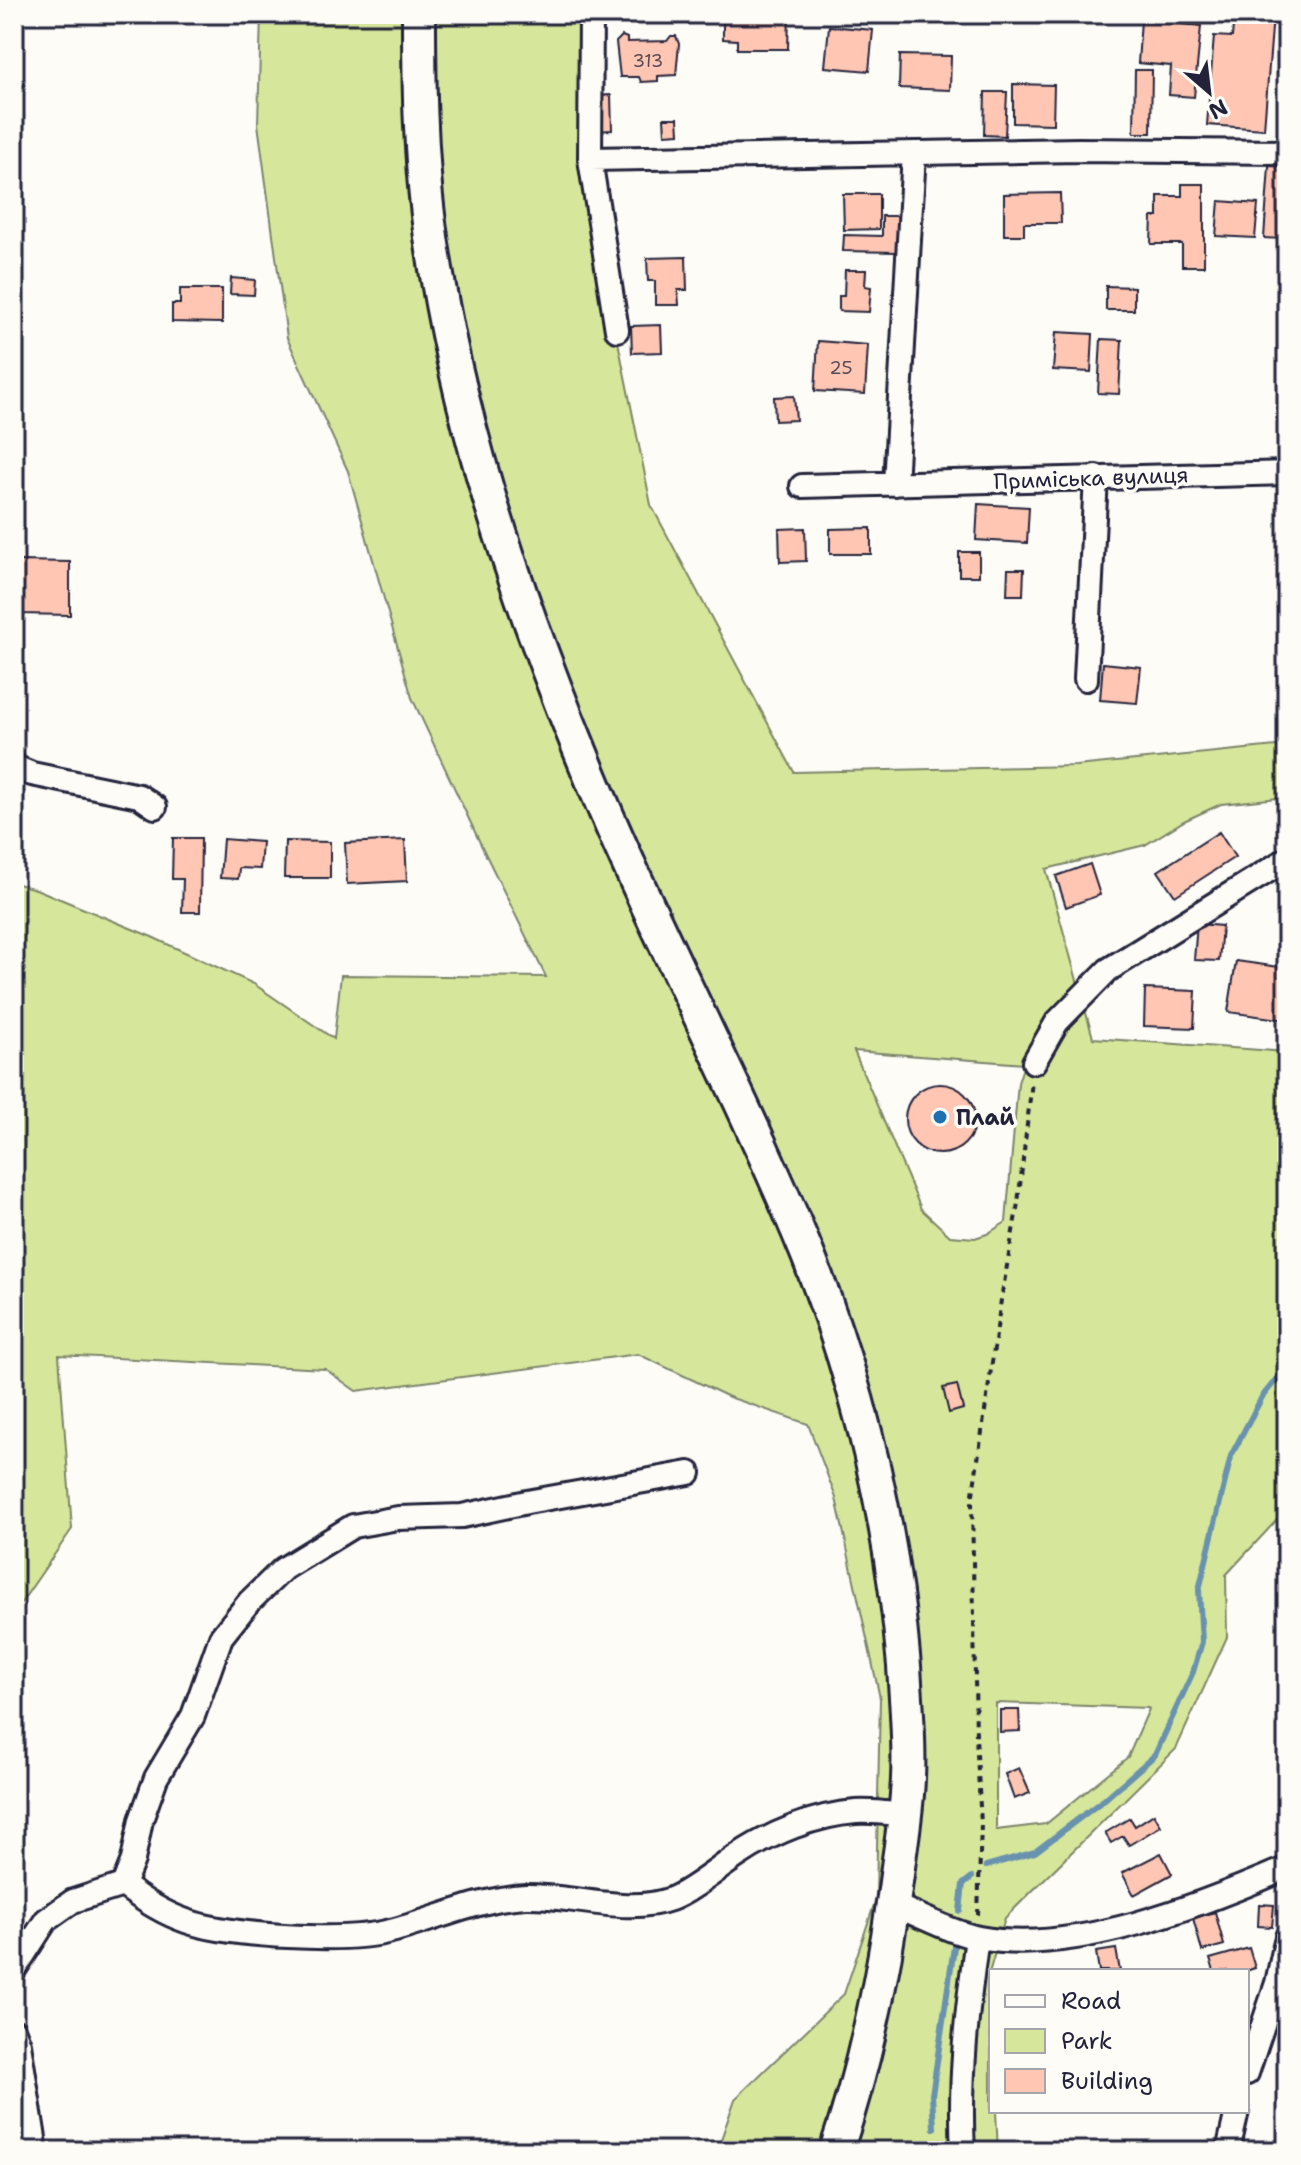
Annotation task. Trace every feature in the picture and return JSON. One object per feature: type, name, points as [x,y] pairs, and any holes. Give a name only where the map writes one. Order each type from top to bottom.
[{"type":"highway","points":[[419,14],[420,102],[428,214],[471,439],[516,583],[582,756],[807,1254],[842,1349],[868,1437],[885,1513],[899,1610],[906,1694],[908,1779],[893,1905],[856,2092],[836,2151]]},
{"type":"street","points":[[591,14],[590,159],[617,330]]},
{"type":"street","points":[[590,159],[1079,150],[1287,152]]},
{"type":"street","points":[[895,484],[914,153]]},
{"type":"street","name":"Приміська вулиця","points":[[802,486],[1287,473]]},
{"type":"street","points":[[1086,679],[1096,477]]},
{"type":"street","points":[[14,764],[32,774],[147,801]]},
{"type":"street","points":[[1034,1062],[1057,1022],[1108,970],[1287,859]]},
{"type":"street","points":[[123,1885],[156,1778],[193,1716],[221,1637],[249,1602],[283,1569],[353,1526],[398,1518],[462,1516],[689,1473]]},
{"type":"street","points":[[123,1885],[140,1898],[185,1921],[220,1929],[275,1935],[387,1933],[486,1903],[523,1896],[605,1904],[672,1899],[751,1846],[794,1827],[834,1815],[859,1812],[905,1814]]},
{"type":"street","points":[[893,1905],[977,1938],[1019,1942],[1091,1934],[1183,1911],[1287,1868]]},
{"type":"street","points":[[14,1970],[46,1920],[73,1901],[123,1885]]},
{"type":"street","points":[[1249,2067],[1277,1983],[1287,1937]]},
{"type":"street","points":[[963,2151],[960,2109],[966,2016],[977,1938]]},
{"type":"street","points":[[14,2031],[19,2044],[36,2151]]},
{"type":"street","points":[[1228,2151],[1237,2113]]},
{"type":"path","points":[[977,1938],[981,1824],[976,1737],[972,1501],[1018,1203],[1034,1062]]},
{"type":"green space","points":[[261,14],[589,14],[613,317],[651,505],[794,772],[1076,766],[1287,745],[1287,797],[1221,804],[1184,821],[1145,845],[1046,869],[1093,1038],[1287,1052],[1287,1509],[1226,1575],[1227,1637],[1176,1749],[1005,1918],[987,1980],[989,2113],[996,2113],[998,2151],[717,2151],[735,2099],[844,1994],[876,1899],[880,1698],[836,1498],[808,1424],[729,1397],[638,1354],[356,1391],[325,1369],[59,1355],[72,1529],[14,1613],[14,883],[36,889],[152,937],[254,984],[334,1039],[341,975],[546,977],[412,698],[348,471],[287,338],[258,124]],"holes":[[[854,1051],[1024,1064],[1018,1083],[1006,1222],[975,1238],[950,1236],[921,1209]],[[996,1703],[1148,1708],[1128,1757],[1046,1824],[996,1830]]]},
{"type":"building","points":[[723,14],[789,14],[788,49],[737,49],[737,40],[723,39]]},
{"type":"building","points":[[1234,14],[1273,15],[1264,129],[1207,125],[1214,36],[1232,37]]},
{"type":"building","points":[[1141,20],[1201,26],[1194,97],[1169,95],[1171,66],[1138,63]]},
{"type":"building","points":[[829,26],[873,30],[869,71],[825,67]]},
{"type":"building","points":[[622,36],[627,38],[627,42],[667,41],[671,36],[676,36],[679,44],[676,75],[658,76],[658,81],[641,82],[639,77],[620,77],[616,42]]},
{"type":"building","points":[[900,55],[951,56],[950,90],[899,88]]},
{"type":"building","points":[[1287,67],[1287,119],[1282,119]]},
{"type":"building","points":[[1135,70],[1152,70],[1151,133],[1134,133]]},
{"type":"building","points":[[1013,84],[1054,85],[1053,124],[1013,123]]},
{"type":"building","points":[[985,92],[1007,92],[1005,136],[984,135]]},
{"type":"building","points":[[611,95],[612,130],[596,131],[594,96]]},
{"type":"building","points":[[664,118],[678,118],[679,133],[665,134]]},
{"type":"building","points":[[1269,166],[1287,167],[1283,239],[1264,238]]},
{"type":"building","points":[[1182,184],[1204,184],[1204,266],[1182,266],[1182,244],[1151,244],[1152,217],[1158,217],[1158,196],[1182,196]]},
{"type":"building","points":[[1060,193],[1061,223],[1024,223],[1024,235],[1004,235],[1004,194]]},
{"type":"building","points":[[843,194],[879,194],[879,229],[844,230]]},
{"type":"building","points":[[1219,201],[1258,204],[1255,238],[1216,236]]},
{"type":"building","points":[[882,216],[898,216],[897,252],[843,251],[844,235],[882,236]]},
{"type":"building","points":[[686,257],[687,290],[678,290],[679,305],[655,305],[655,281],[648,281],[647,258]]},
{"type":"building","points":[[845,270],[866,270],[865,286],[871,287],[869,312],[839,311],[839,296],[844,296]]},
{"type":"building","points":[[231,278],[255,280],[254,295],[230,294]]},
{"type":"building","points":[[1106,286],[1134,287],[1134,310],[1106,310]]},
{"type":"building","points":[[180,289],[222,289],[222,323],[172,322],[172,304],[180,304]]},
{"type":"building","points":[[661,325],[662,352],[632,353],[631,326]]},
{"type":"building","points":[[1056,332],[1093,334],[1091,372],[1053,370]]},
{"type":"building","points":[[1101,339],[1122,340],[1119,394],[1098,393]]},
{"type":"building","points":[[818,341],[868,345],[865,394],[815,391]]},
{"type":"building","points":[[794,396],[796,420],[775,421],[774,397]]},
{"type":"building","points":[[978,504],[1029,507],[1027,543],[976,540]]},
{"type":"building","points":[[805,528],[806,561],[780,562],[779,529]]},
{"type":"building","points":[[871,528],[871,554],[830,554],[830,529]]},
{"type":"building","points":[[959,552],[979,552],[979,576],[959,576]]},
{"type":"building","points":[[19,561],[70,562],[70,615],[19,614]]},
{"type":"building","points":[[1008,569],[1024,569],[1023,595],[1007,595]]},
{"type":"building","points":[[1103,663],[1141,667],[1137,703],[1100,700]]},
{"type":"building","points":[[1219,832],[1235,857],[1175,896],[1158,871]]},
{"type":"building","points":[[173,838],[201,838],[200,912],[182,912],[183,879],[172,879]]},
{"type":"building","points":[[223,839],[262,842],[260,869],[239,868],[238,879],[220,878]]},
{"type":"building","points":[[405,840],[407,881],[347,884],[345,843]]},
{"type":"building","points":[[285,841],[330,842],[330,878],[284,878]]},
{"type":"building","points":[[1090,864],[1100,895],[1066,907],[1056,876]]},
{"type":"building","points":[[1197,924],[1222,926],[1219,961],[1194,960]]},
{"type":"building","points":[[1236,961],[1287,968],[1287,1020],[1228,1012]]},
{"type":"building","points":[[1145,989],[1196,991],[1194,1028],[1144,1026]]},
{"type":"building","points":[[940,1084],[965,1094],[975,1119],[965,1144],[940,1154],[915,1144],[905,1119],[915,1094]]},
{"type":"building","points":[[957,1385],[963,1409],[949,1413],[943,1388]]},
{"type":"building","points":[[1000,1710],[1019,1710],[1020,1731],[1000,1732]]},
{"type":"building","points":[[1019,1768],[1030,1793],[1014,1799],[1005,1774]]},
{"type":"building","points":[[1154,1814],[1161,1826],[1129,1845],[1123,1836],[1111,1843],[1105,1833],[1130,1818],[1135,1826]]},
{"type":"building","points":[[1161,1853],[1172,1874],[1134,1895],[1122,1873]]},
{"type":"building","points":[[1259,1904],[1274,1905],[1272,1927],[1258,1926]]},
{"type":"building","points":[[1215,1912],[1224,1945],[1202,1951],[1193,1918]]},
{"type":"building","points":[[1249,1948],[1255,1968],[1213,1969],[1210,1959]]},
{"type":"building","points":[[1116,1949],[1120,1969],[1099,1969],[1096,1952]]},
{"type":"waterway","points":[[986,1866],[1035,1852],[1106,1798],[1155,1755],[1193,1672],[1202,1642],[1199,1590],[1231,1456],[1262,1397],[1287,1366]]},
{"type":"waterway","points":[[960,1911],[963,1884],[972,1877]]},
{"type":"waterway","points":[[934,2128],[932,2095],[955,1940]]},
{"type":"place","name":"Плай","points":[[940,1117]]}]
